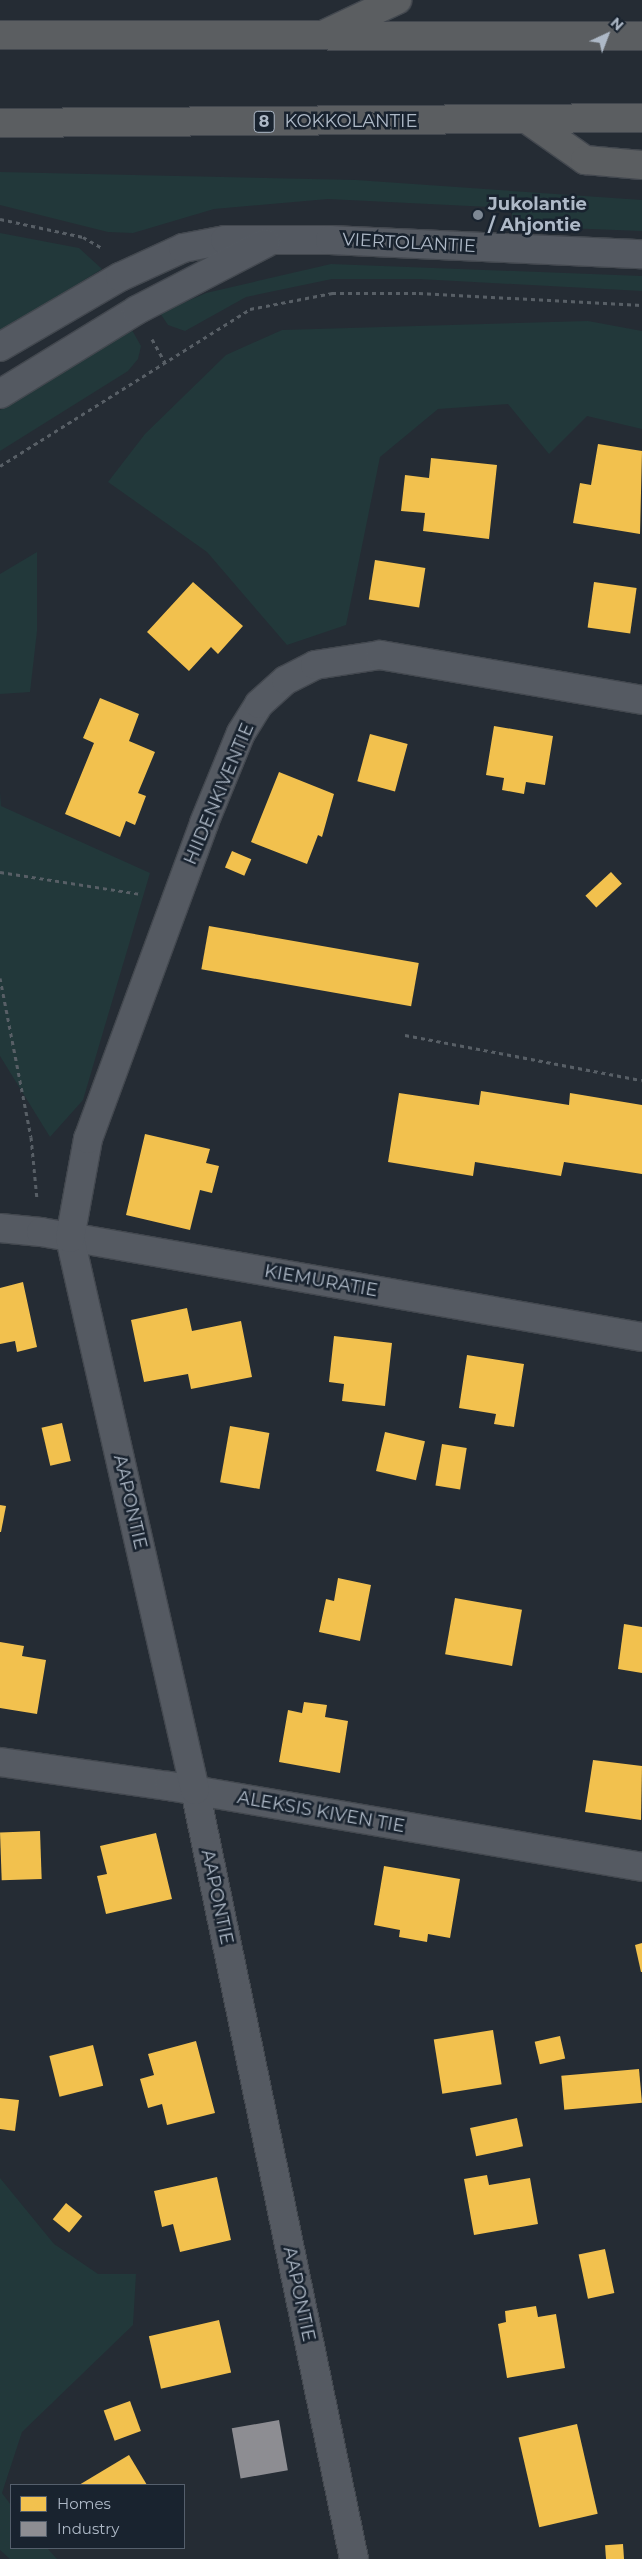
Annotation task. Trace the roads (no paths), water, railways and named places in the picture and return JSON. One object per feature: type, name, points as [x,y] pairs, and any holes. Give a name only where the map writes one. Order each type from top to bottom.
[{"type":"highway","points":[[319,37],[397,0]]},
{"type":"highway","points":[[0,35],[319,37],[642,36]]},
{"type":"highway","name":"KOKKOLANTIE","points":[[0,123],[642,118]]},
{"type":"highway","points":[[528,120],[585,160],[642,165]]},
{"type":"street","name":"VIERTOLANTIE","points":[[0,347],[120,277],[184,248],[225,240],[266,244],[330,240],[642,254]]},
{"type":"street","name":"VIERTOLANTIE","points":[[0,394],[137,310],[266,244]]},
{"type":"street","name":"HIIDENKIVENTIE","points":[[70,1238],[88,1139],[176,899],[241,733],[259,704],[286,680],[315,665],[380,655],[642,700]]},
{"type":"street","name":"KIEMURATIE","points":[[0,1228],[70,1238],[642,1337]]},
{"type":"street","name":"AAPONTIE","points":[[70,1238],[195,1790],[354,2559]]},
{"type":"street","name":"ALEKSIS KIVEN TIE","points":[[0,1762],[195,1790],[642,1867]]},
{"type":"place","name":"Jukolantie / Ahjontie","points":[[478,215]]}]
